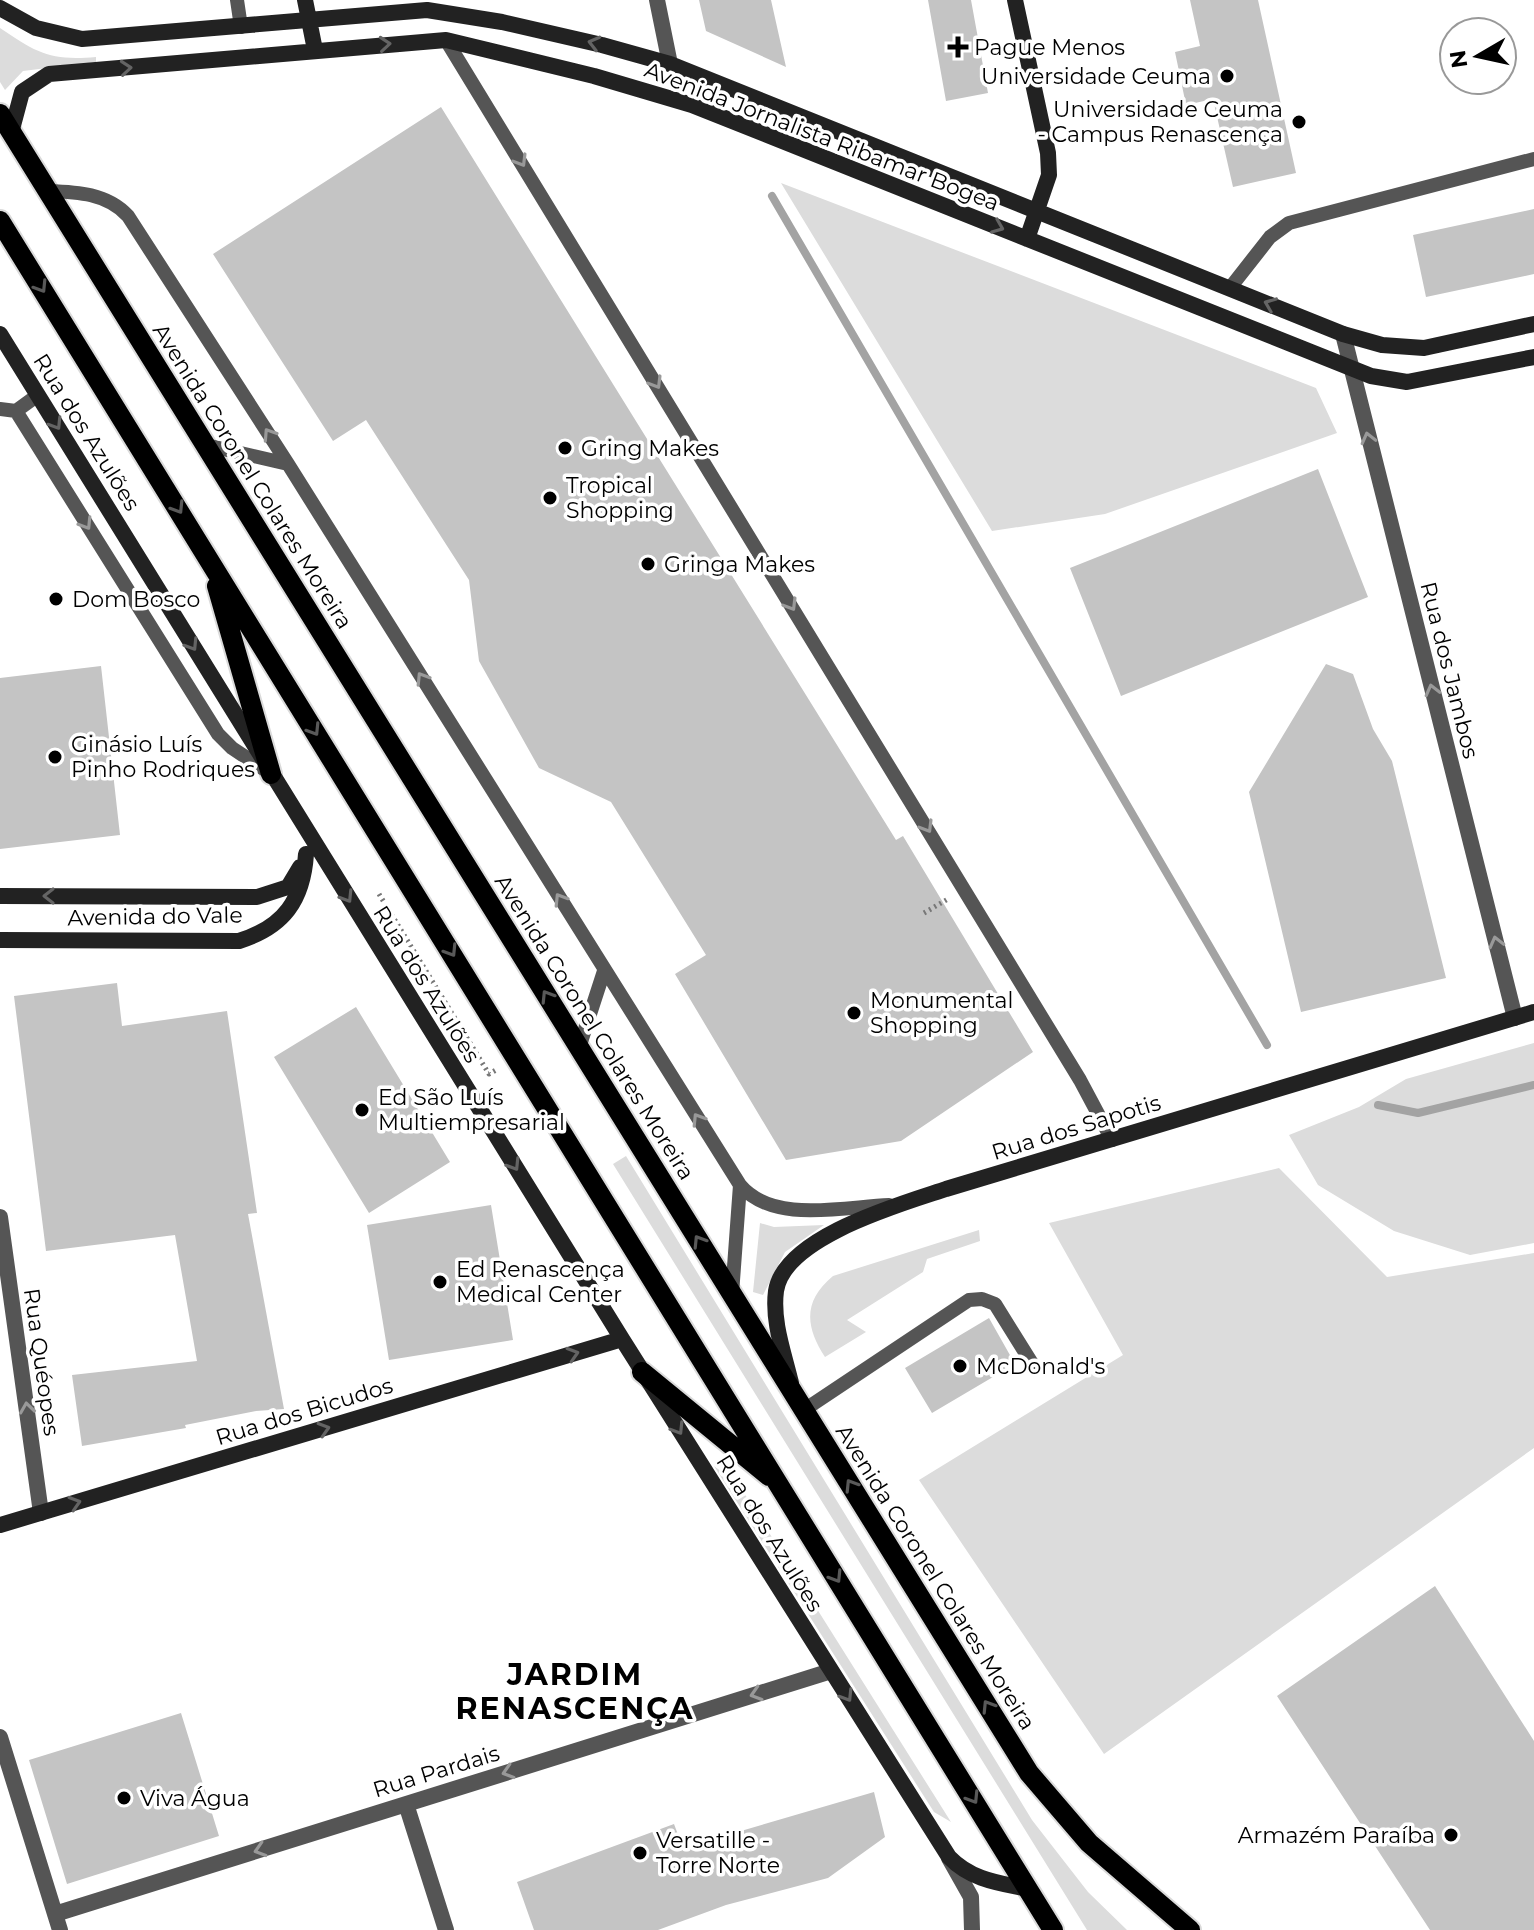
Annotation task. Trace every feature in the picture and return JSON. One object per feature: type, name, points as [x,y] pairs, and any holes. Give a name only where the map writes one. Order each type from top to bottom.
[{"type":"main road","points":[[305,0],[315,50]]},
{"type":"main road","points":[[1015,0],[1048,153],[1049,175],[1027,239]]},
{"type":"main road","name":"Avenida Jornalista Ribamar Bogea","points":[[3,7],[50,34],[82,39],[427,10],[450,12],[670,64],[1343,334],[1382,345],[1424,348],[1534,324]]},
{"type":"main road","name":"Avenida Jornalista Ribamar Bogea","points":[[11,133],[22,92],[36,79],[49,74],[446,40],[594,76],[692,105],[1371,376],[1407,382],[1534,357]]},
{"type":"main road","name":"Avenida Coronel Colares Moreira","points":[[0,114],[1047,1798],[1089,1843],[1190,1930]]},
{"type":"main road","points":[[0,221],[1053,1930]]},
{"type":"main road","name":"Rua dos Azulões","points":[[0,334],[642,1372],[949,1857],[959,1867],[986,1881],[1028,1889]]},
{"type":"main road","points":[[209,559],[271,774]]},
{"type":"main road","name":"Avenida do Vale","points":[[0,940],[239,941],[271,929],[292,909],[304,877],[306,831]]},
{"type":"main road","name":"Avenida do Vale","points":[[0,896],[268,896],[288,887],[306,854]]},
{"type":"main road","name":"Rua dos Sapotis","points":[[798,1401],[777,1325],[776,1292],[781,1278],[794,1260],[815,1242],[897,1205],[1534,1012]]},
{"type":"main road","name":"Rua dos Bicudos","points":[[0,1525],[622,1339]]},
{"type":"main road","points":[[642,1372],[781,1486]]},
{"type":"street","points":[[657,0],[670,64]]},
{"type":"street","name":"Rua dos Jambos","points":[[1343,334],[1515,1018]]},
{"type":"street","name":"Rua Quéopes","points":[[0,1217],[41,1513]]},
{"type":"street","name":"Rua Pardais","points":[[58,1922],[406,1804],[831,1671]]},
{"type":"street","points":[[0,1737],[58,1922]]},
{"type":"street","points":[[406,1804],[446,1930]]},
{"type":"street","name":"Rua dos Azulões","points":[[949,1857],[971,1897],[972,1930]]},
{"type":"lane","points":[[237,0],[241,27]]},
{"type":"lane","points":[[446,40],[1080,1080],[1112,1140]]},
{"type":"lane","points":[[1230,288],[1270,237],[1289,223],[1534,159]]},
{"type":"lane","points":[[48,191],[100,197],[128,216],[288,464],[740,1185],[758,1203],[783,1209],[897,1205]]},
{"type":"lane","points":[[0,409],[16,411],[38,395]]},
{"type":"lane","points":[[16,411],[218,734],[232,748],[271,774]]},
{"type":"lane","points":[[206,445],[288,464]]},
{"type":"lane","points":[[579,1048],[604,971]]},
{"type":"lane","points":[[732,1294],[740,1185]]},
{"type":"lane","points":[[798,1401],[969,1300],[982,1299],[995,1304],[1033,1365]]},
{"type":"path","points":[[379,894],[489,1074],[516,1058]]},
{"type":"path","points":[[924,913],[955,895]]},
{"type":"shaded area","points":[[0,28],[45,53],[67,58],[96,57],[96,62],[23,71],[5,90],[0,82]]},
{"type":"shaded area","points":[[781,183],[1316,388],[1337,433],[1105,514],[992,531]]},
{"type":"shaded area","points":[[1534,1043],[1534,1243],[1470,1255],[1394,1231],[1318,1185],[1289,1135],[1359,1107],[1406,1079]]},
{"type":"shaded area","points":[[626,1156],[1032,1820],[1088,1892],[1127,1930],[1087,1930],[613,1164]]},
{"type":"shaded area","points":[[1279,1168],[1387,1277],[1534,1253],[1534,1448],[1104,1754],[919,1480],[1123,1355],[1049,1223]]},
{"type":"shaded area","points":[[760,1223],[774,1227],[824,1225],[785,1252],[763,1295],[753,1292]]},
{"type":"shaded area","points":[[979,1230],[980,1241],[927,1259],[923,1272],[847,1320],[866,1332],[825,1357],[814,1335],[810,1314],[816,1295],[833,1276]]},
{"type":"shaded area","points":[[714,1466],[739,1485],[951,1822],[934,1812]]},
{"type":"building","points":[[699,0],[771,0],[786,67],[706,31]]},
{"type":"building","name":"Pague Menos","points":[[928,0],[971,0],[988,93],[946,101]]},
{"type":"building","name":"Universidade Ceuma","points":[[1190,0],[1258,0],[1296,173],[1233,187],[1213,99],[1186,105],[1175,52],[1200,46]]},
{"type":"building","name":"Tropical Shopping","points":[[441,107],[896,840],[903,836],[1033,1052],[901,1141],[786,1160],[675,974],[706,955],[611,802],[539,768],[479,661],[469,580],[366,420],[333,441],[213,254]]},
{"type":"building","points":[[1534,209],[1534,274],[1426,297],[1413,235]]},
{"type":"building","points":[[1318,469],[1368,597],[1121,696],[1070,568]]},
{"type":"building","points":[[1326,664],[1353,674],[1373,729],[1392,761],[1446,978],[1301,1012],[1249,792]]},
{"type":"building","name":"Ginásio Luís Pinho Rodriques","points":[[101,666],[120,835],[0,849],[0,678]]},
{"type":"building","points":[[117,983],[122,1026],[227,1011],[257,1213],[248,1214],[284,1409],[256,1411],[185,1425],[186,1428],[82,1446],[72,1375],[197,1361],[175,1235],[46,1251],[14,996]]},
{"type":"building","name":"Ed São Luís Multiempresarial","points":[[356,1007],[450,1162],[369,1213],[274,1057]]},
{"type":"building","name":"Ed Renascença Medical Center","points":[[491,1205],[513,1340],[389,1360],[367,1225]]},
{"type":"building","name":"McDonald's","points":[[989,1318],[1015,1364],[932,1413],[905,1368]]},
{"type":"building","name":"Armazém Paraíba","points":[[1435,1586],[1534,1741],[1534,1930],[1430,1930],[1277,1696]]},
{"type":"building","name":"Viva Água","points":[[181,1713],[219,1836],[67,1884],[29,1760]]},
{"type":"building","points":[[874,1792],[885,1837],[828,1878],[726,1905],[658,1930],[534,1930],[517,1882],[674,1824],[683,1848]]},
{"type":"waterway","points":[[772,196],[1267,1045]]},
{"type":"waterway","points":[[1378,1105],[1418,1113],[1534,1085]]},
{"type":"place","name":"Pague Menos","points":[[958,47]]},
{"type":"place","name":"Universidade Ceuma","points":[[1227,76]]},
{"type":"place","name":"Universidade Ceuma - Campus Renascença","points":[[1299,122]]},
{"type":"place","name":"Gring Makes","points":[[565,448]]},
{"type":"place","name":"Tropical Shopping","points":[[550,498]]},
{"type":"place","name":"Gringa Makes","points":[[648,564]]},
{"type":"place","name":"Dom Bosco","points":[[56,599]]},
{"type":"place","name":"Ginásio Luís Pinho Rodriques","points":[[55,757]]},
{"type":"place","name":"Monumental Shopping","points":[[854,1013]]},
{"type":"place","name":"Ed São Luís Multiempresarial","points":[[362,1110]]},
{"type":"place","name":"Ed Renascença Medical Center","points":[[440,1282]]},
{"type":"place","name":"McDonald's","points":[[960,1366]]},
{"type":"place","name":"Viva Água","points":[[124,1798]]},
{"type":"place","name":"Armazém Paraíba","points":[[1451,1835]]},
{"type":"place","name":"Versatille - Torre Norte","points":[[640,1853]]},
{"type":"district","name":"JARDIM RENASCENÇA","points":[[575,1692]]}]
